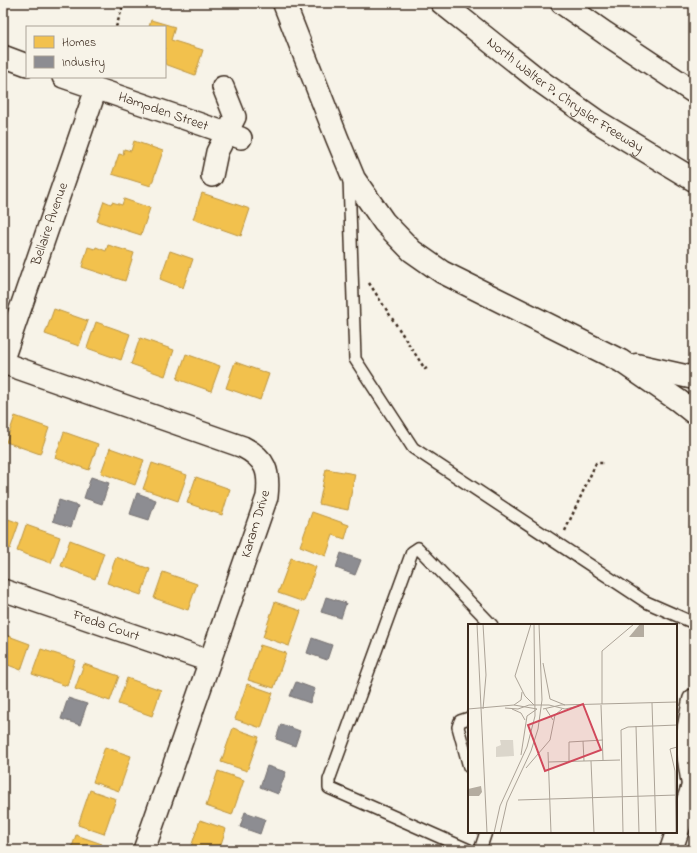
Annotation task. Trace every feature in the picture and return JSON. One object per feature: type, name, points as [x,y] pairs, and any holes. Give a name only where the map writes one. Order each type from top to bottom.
[{"type":"main road","points":[[284,3],[354,179],[384,222],[412,251],[442,272],[621,361],[694,413]]},
{"type":"main road","name":"North Walter P. Chrysler Freeway","points":[[442,3],[500,50],[598,122],[694,180]]},
{"type":"main road","points":[[562,3],[605,34],[694,92]]},
{"type":"main road","points":[[621,361],[694,378]]},
{"type":"main road","points":[[677,832],[693,784],[686,741],[694,700]]},
{"type":"main road","points":[[671,850],[677,833]]},
{"type":"street","points":[[3,56],[26,65]]},
{"type":"street","name":"Hampden Street","points":[[65,78],[234,136]]},
{"type":"street","points":[[212,176],[217,152],[234,136],[235,117],[223,88]]},
{"type":"street","name":"Bellaire Avenue","points":[[3,358],[96,89]]},
{"type":"street","name":"Karam Drive","points":[[3,363],[243,447],[260,459],[266,468],[269,482],[267,496],[144,850]]},
{"type":"street","name":"Freda Court","points":[[3,590],[209,662]]},
{"type":"lane","points":[[349,166],[355,359],[413,448],[646,602],[694,623]]},
{"type":"lane","points":[[469,850],[329,788],[329,780],[412,552],[418,548],[491,624]]},
{"type":"lane","points":[[468,718],[460,721],[458,727],[468,763]]},
{"type":"lane","points":[[480,850],[486,833]]},
{"type":"path","points":[[116,26],[124,3]]},
{"type":"path","points":[[352,258],[425,369],[427,368]]},
{"type":"path","points":[[559,545],[596,463],[605,463]]},
{"type":"building: Homes","points":[[151,20],[175,27],[171,40],[203,50],[195,75],[166,64],[166,26],[149,26]]},
{"type":"building: Homes","points":[[134,141],[163,151],[151,186],[112,174],[119,154],[123,155],[124,149],[131,151]]},
{"type":"building: Homes","points":[[202,193],[250,209],[241,236],[193,219]]},
{"type":"building: Homes","points":[[124,199],[150,208],[141,235],[97,221],[104,201],[111,204],[112,202],[122,205]]},
{"type":"building: Homes","points":[[108,245],[134,253],[125,281],[82,267],[88,247],[95,249],[96,247],[106,251]]},
{"type":"building: Homes","points":[[170,251],[193,259],[183,288],[160,279]]},
{"type":"building: Homes","points":[[54,309],[88,321],[79,346],[45,334]]},
{"type":"building: Homes","points":[[96,322],[130,334],[121,360],[87,348]]},
{"type":"building: Homes","points":[[140,338],[174,350],[165,376],[131,364]]},
{"type":"building: Homes","points":[[186,354],[220,366],[211,391],[177,379]]},
{"type":"building: Homes","points":[[235,362],[269,374],[260,400],[226,388]]},
{"type":"building: Homes","points":[[15,416],[49,428],[40,454],[6,442]]},
{"type":"building: Homes","points":[[64,432],[98,444],[89,470],[55,458]]},
{"type":"building: Homes","points":[[110,448],[144,460],[135,485],[101,473]]},
{"type":"building: Homes","points":[[152,463],[187,475],[178,501],[143,489]]},
{"type":"building: Homes","points":[[326,469],[355,474],[348,510],[319,504]]},
{"type":"building: Homes","points":[[196,477],[230,489],[222,515],[187,503]]},
{"type":"building: Homes","points":[[312,512],[349,525],[345,539],[333,535],[326,556],[300,546]]},
{"type":"building: Homes","points":[[3,517],[19,523],[10,549],[3,546]]},
{"type":"building: Homes","points":[[26,525],[60,537],[51,563],[17,551]]},
{"type":"building: Homes","points":[[70,540],[104,553],[95,579],[61,566]]},
{"type":"building: Homes","points":[[116,557],[150,569],[141,595],[107,583]]},
{"type":"building: Homes","points":[[291,558],[316,567],[304,602],[278,593]]},
{"type":"building: Homes","points":[[163,572],[197,584],[188,610],[154,598]]},
{"type":"building: Homes","points":[[275,602],[301,611],[289,646],[263,637]]},
{"type":"building: Homes","points":[[3,634],[30,644],[21,670],[3,663]]},
{"type":"building: Homes","points":[[260,645],[286,653],[274,688],[248,680]]},
{"type":"building: Homes","points":[[41,649],[75,660],[67,686],[32,674]]},
{"type":"building: Homes","points":[[84,664],[119,676],[110,701],[75,689]]},
{"type":"building: Homes","points":[[127,678],[161,690],[152,716],[118,704]]},
{"type":"building: Homes","points":[[247,684],[273,693],[261,728],[235,719]]},
{"type":"building: Homes","points":[[233,728],[259,737],[247,771],[221,762]]},
{"type":"building: Homes","points":[[105,747],[131,756],[119,791],[93,782]]},
{"type":"building: Homes","points":[[218,771],[244,780],[232,815],[206,806]]},
{"type":"building: Homes","points":[[90,790],[116,799],[104,834],[78,825]]},
{"type":"building: Homes","points":[[200,820],[226,829],[219,850],[190,850]]},
{"type":"building: Homes","points":[[76,835],[102,844],[100,850],[71,850]]},
{"type":"building: Industry","points":[[91,477],[109,483],[102,504],[84,498]]},
{"type":"building: Industry","points":[[137,493],[156,500],[149,520],[130,514]]},
{"type":"building: Industry","points":[[59,500],[78,506],[71,527],[53,521]]},
{"type":"building: Industry","points":[[341,553],[361,560],[355,575],[336,568]]},
{"type":"building: Industry","points":[[326,597],[346,603],[341,618],[321,612]]},
{"type":"building: Industry","points":[[312,638],[332,645],[327,660],[307,653]]},
{"type":"building: Industry","points":[[296,682],[315,689],[310,703],[290,696]]},
{"type":"building: Industry","points":[[68,698],[87,704],[80,725],[61,719]]},
{"type":"building: Industry","points":[[281,724],[300,731],[295,746],[276,739]]},
{"type":"building: Industry","points":[[267,766],[286,772],[278,794],[260,787]]},
{"type":"building: Industry","points":[[245,812],[265,819],[260,834],[240,827]]}]
